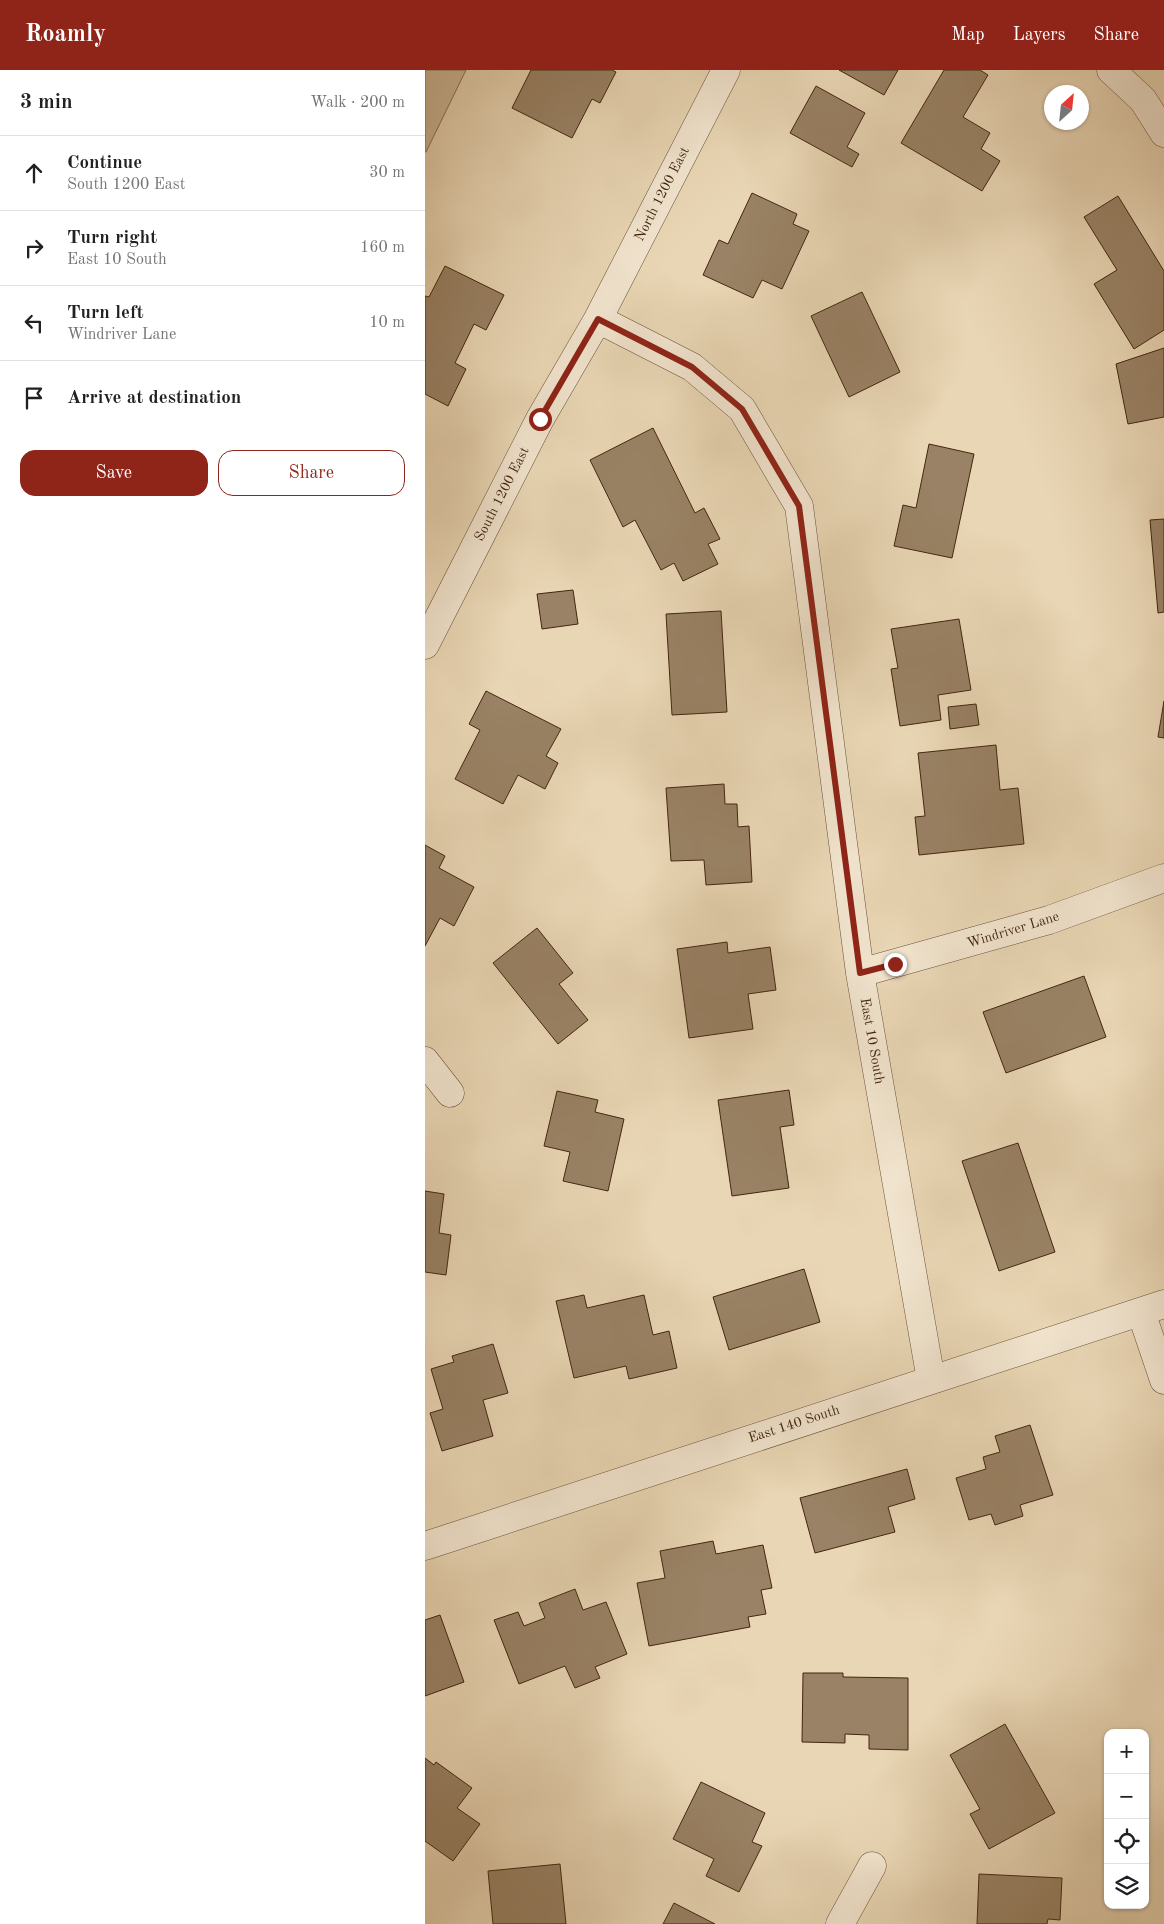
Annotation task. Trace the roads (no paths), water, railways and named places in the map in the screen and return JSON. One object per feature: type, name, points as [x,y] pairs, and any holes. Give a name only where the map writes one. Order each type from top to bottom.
[{"type":"street","name":"North 1200 East","points":[[598,319],[726,70]]},
{"type":"street","points":[[1111,70],[1143,100],[1164,133]]},
{"type":"street","name":"South 1200 East","points":[[425,645],[540,419],[598,319]]},
{"type":"street","name":"East 10 South","points":[[598,319],[692,367],[742,409],[799,506],[860,973],[931,1380]]},
{"type":"street","name":"Windriver Lane","points":[[860,973],[1049,920],[1164,878]]},
{"type":"street","points":[[425,1061],[450,1093]]},
{"type":"street","points":[[1152,1308],[1164,1380]]},
{"type":"street","name":"East 140 South","points":[[425,1546],[1152,1308]]},
{"type":"street","points":[[840,1924],[872,1866]]}]
